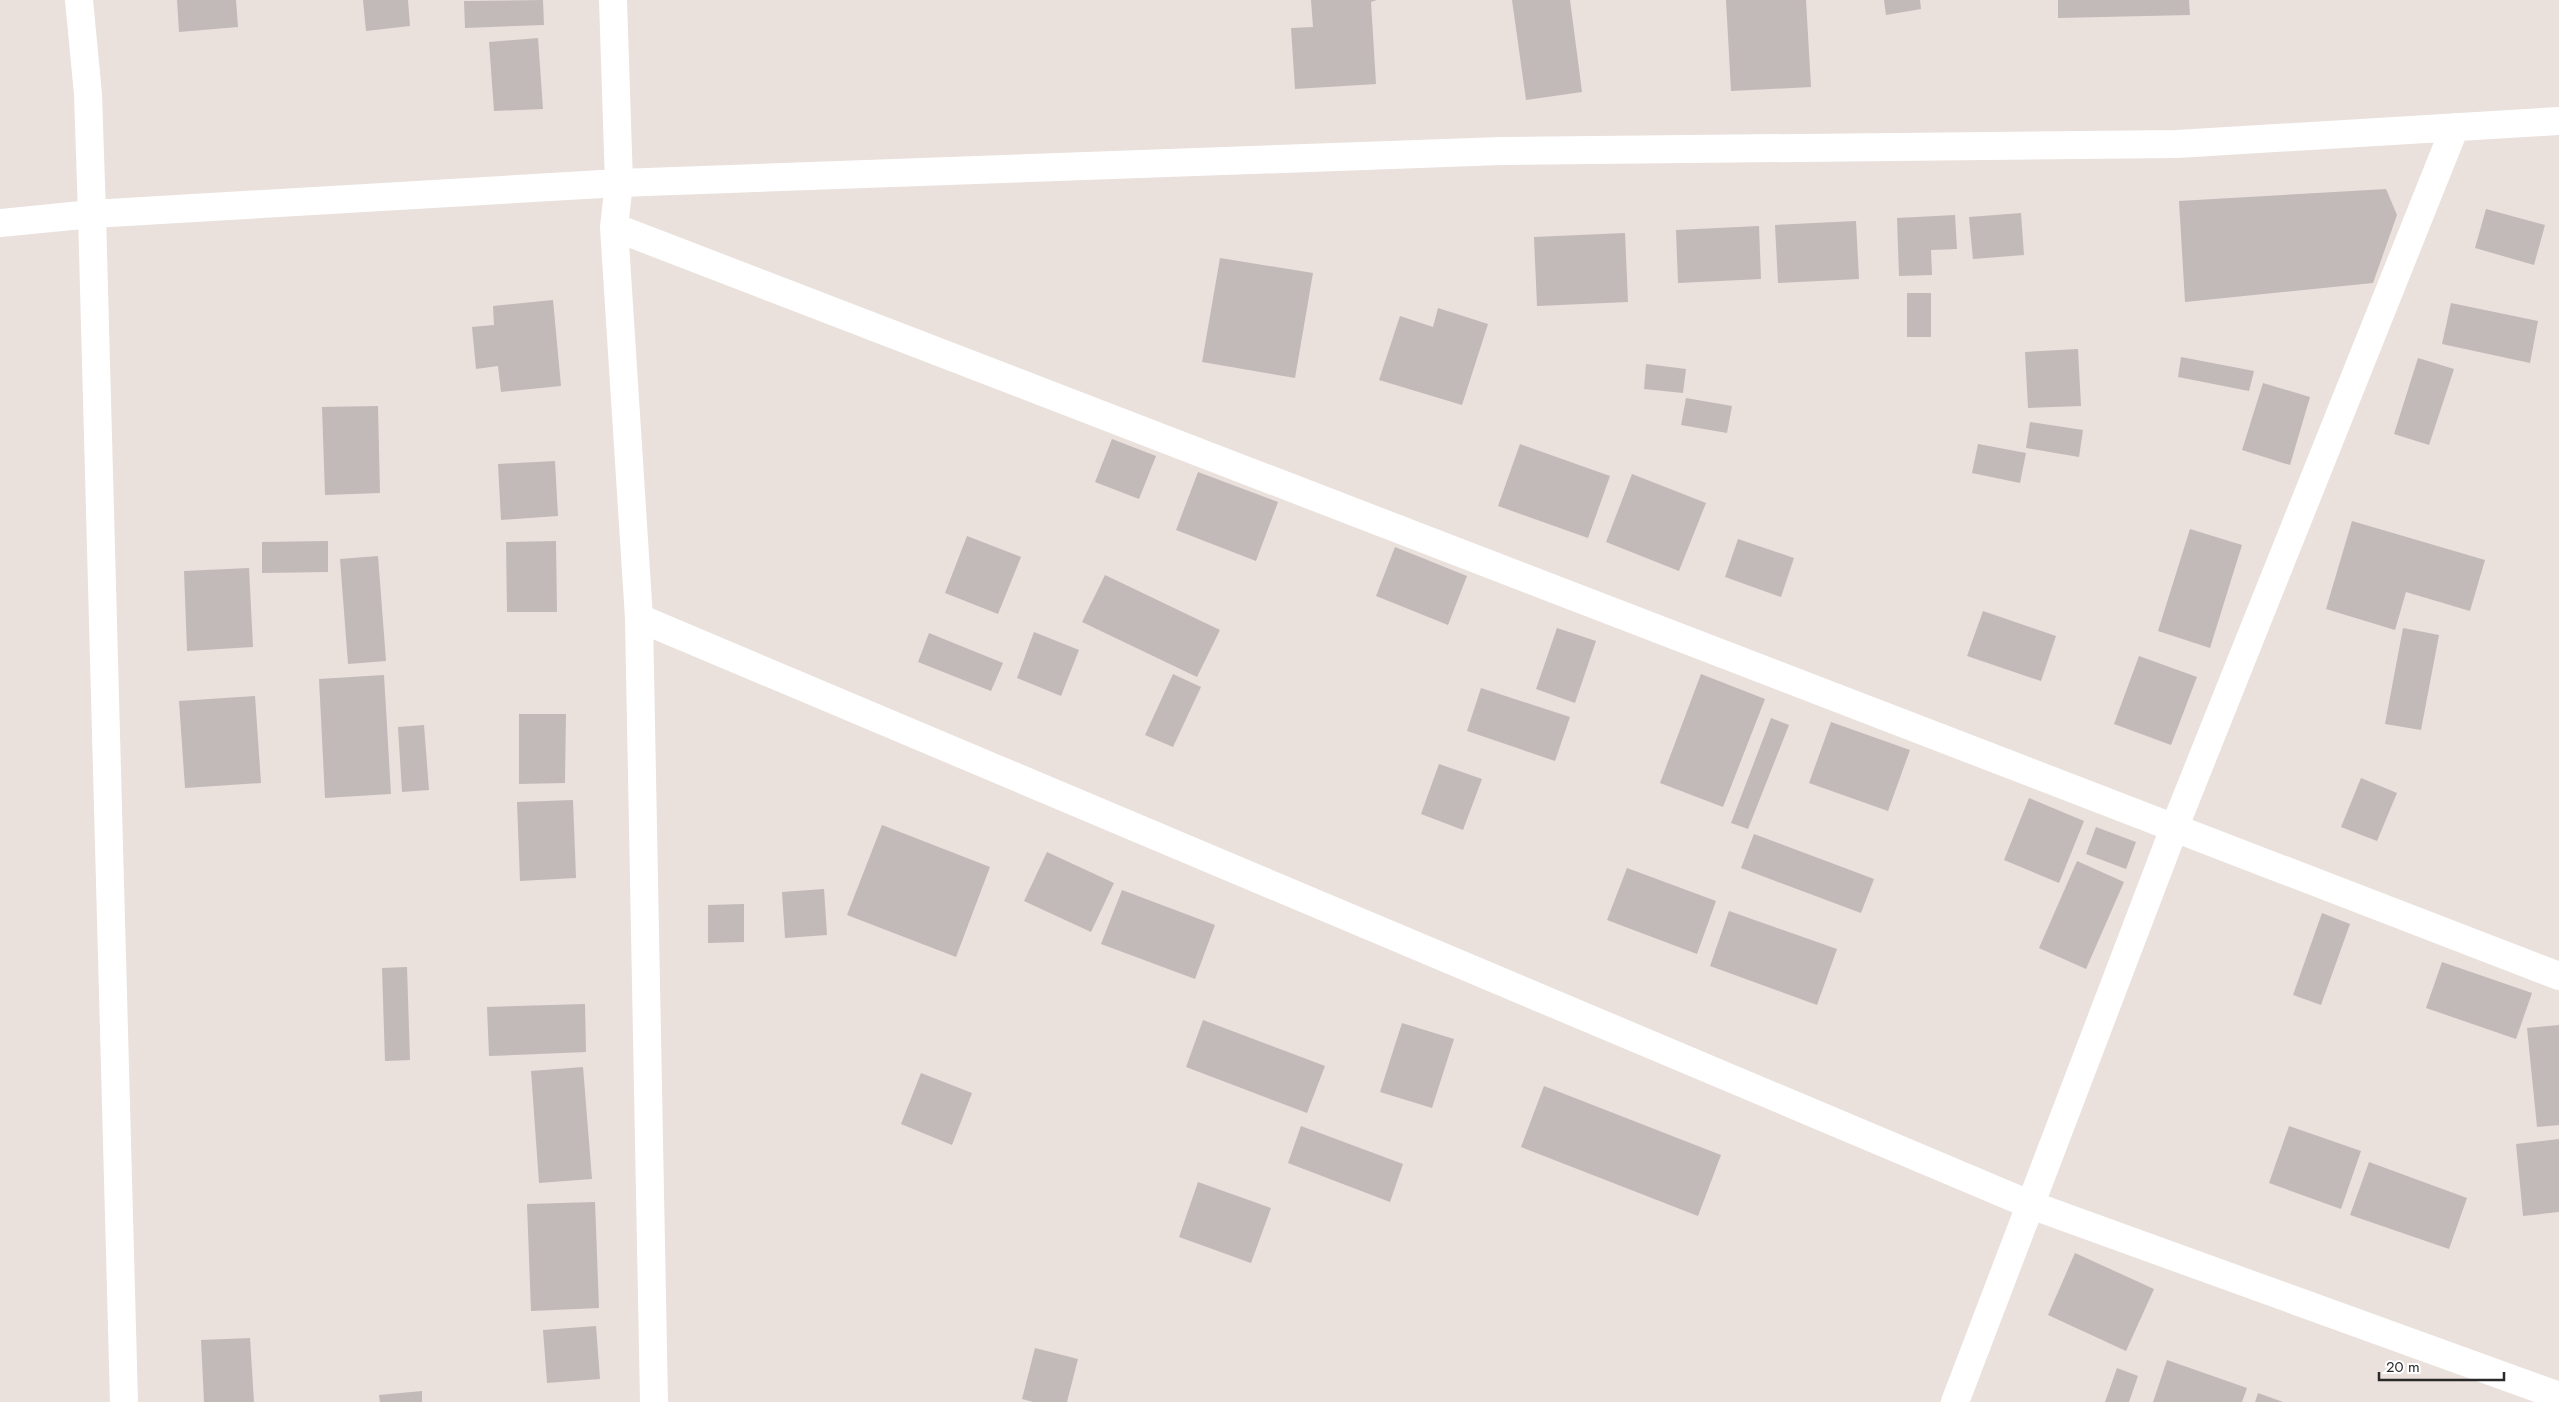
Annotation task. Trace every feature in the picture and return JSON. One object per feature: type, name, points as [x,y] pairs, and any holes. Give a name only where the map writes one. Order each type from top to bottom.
[{"type":"street","points":[[79,0],[88,94],[92,214],[124,1402]]},
{"type":"street","points":[[612,0],[619,183],[614,227],[640,618],[654,1402]]},
{"type":"street","points":[[0,223],[92,214],[619,183],[1501,151],[2177,144],[2559,121]]},
{"type":"street","points":[[1955,1402],[2032,1205],[2175,826],[2455,127]]},
{"type":"street","points":[[614,227],[2175,826],[2559,976]]},
{"type":"street","points":[[640,618],[2032,1205],[2559,1396]]},
{"type":"building","points":[[177,0],[236,0],[238,27],[179,32]]},
{"type":"building","points":[[363,0],[408,0],[410,26],[366,31]]},
{"type":"building","points":[[543,0],[544,25],[465,28],[464,1]]},
{"type":"building","points":[[1311,0],[1377,0],[1371,2],[1376,84],[1295,89],[1291,28],[1313,27]]},
{"type":"building","points":[[1512,0],[1570,0],[1582,92],[1526,100]]},
{"type":"building","points":[[1726,0],[1806,0],[1811,87],[1731,91]]},
{"type":"building","points":[[1884,0],[1920,0],[1921,9],[1886,15]]},
{"type":"building","points":[[2058,0],[2189,0],[2190,15],[2058,18]]},
{"type":"building","points":[[538,38],[543,109],[494,111],[489,42]]},
{"type":"building","points":[[2386,189],[2397,215],[2373,283],[2185,302],[2179,201]]},
{"type":"building","points":[[2486,209],[2545,225],[2534,265],[2475,248]]},
{"type":"building","points":[[2021,213],[2024,255],[1973,259],[1969,217]]},
{"type":"building","points":[[1955,215],[1957,249],[1931,250],[1932,275],[1899,276],[1897,218]]},
{"type":"building","points":[[1856,221],[1859,279],[1778,283],[1775,225]]},
{"type":"building","points":[[1759,226],[1761,279],[1678,283],[1676,230]]},
{"type":"building","points":[[1625,233],[1628,302],[1537,306],[1534,237]]},
{"type":"building","points":[[1220,258],[1313,273],[1295,378],[1202,362]]},
{"type":"building","points":[[1907,293],[1931,293],[1931,337],[1907,337]]},
{"type":"building","points":[[553,300],[561,386],[501,392],[498,366],[476,369],[472,327],[494,325],[493,306]]},
{"type":"building","points":[[2451,303],[2538,321],[2530,363],[2442,344]]},
{"type":"building","points":[[1438,308],[1488,324],[1462,405],[1379,380],[1400,316],[1433,327]]},
{"type":"building","points":[[2078,349],[2081,406],[2028,408],[2025,352]]},
{"type":"building","points":[[2181,357],[2254,371],[2249,391],[2178,377]]},
{"type":"building","points":[[2418,358],[2454,369],[2429,445],[2394,434]]},
{"type":"building","points":[[1646,364],[1686,369],[1683,393],[1644,389]]},
{"type":"building","points":[[2263,383],[2310,397],[2290,465],[2242,450]]},
{"type":"building","points":[[1686,398],[1732,406],[1727,433],[1681,425]]},
{"type":"building","points":[[378,406],[380,493],[325,495],[322,407]]},
{"type":"building","points":[[2030,422],[2083,430],[2079,457],[2026,448]]},
{"type":"building","points":[[1112,439],[1156,456],[1139,499],[1095,482]]},
{"type":"building","points":[[1520,444],[1610,476],[1588,538],[1498,506]]},
{"type":"building","points":[[1978,444],[2026,453],[2020,483],[1972,473]]},
{"type":"building","points":[[555,461],[558,516],[501,520],[498,464]]},
{"type":"building","points":[[1198,472],[1278,502],[1256,561],[1176,530]]},
{"type":"building","points":[[1632,474],[1706,503],[1679,571],[1606,542]]},
{"type":"building","points":[[2352,521],[2485,560],[2470,611],[2406,592],[2395,630],[2326,609]]},
{"type":"building","points":[[2190,529],[2242,545],[2210,648],[2158,631]]},
{"type":"building","points":[[967,536],[1021,557],[998,614],[945,593]]},
{"type":"building","points":[[1738,539],[1794,558],[1781,597],[1725,577]]},
{"type":"building","points":[[328,541],[328,572],[262,573],[262,542]]},
{"type":"building","points":[[556,541],[557,612],[507,612],[506,542]]},
{"type":"building","points":[[1395,547],[1467,576],[1448,625],[1376,596]]},
{"type":"building","points":[[378,556],[386,661],[348,664],[340,559]]},
{"type":"building","points":[[249,568],[253,647],[187,651],[184,571]]},
{"type":"building","points":[[1105,575],[1220,630],[1197,677],[1082,622]]},
{"type":"building","points":[[1983,611],[2056,636],[2041,681],[1967,656]]},
{"type":"building","points":[[1557,628],[1596,641],[1575,703],[1536,689]]},
{"type":"building","points":[[2403,628],[2439,635],[2421,730],[2385,724]]},
{"type":"building","points":[[1034,632],[1079,650],[1061,696],[1017,678]]},
{"type":"building","points":[[929,633],[1003,663],[991,691],[918,662]]},
{"type":"building","points":[[2139,656],[2197,677],[2171,745],[2114,724]]},
{"type":"building","points":[[1173,674],[1201,687],[1173,747],[1145,735]]},
{"type":"building","points":[[1701,674],[1765,699],[1723,807],[1660,783]]},
{"type":"building","points":[[384,675],[391,794],[325,798],[319,679]]},
{"type":"building","points":[[1481,688],[1570,717],[1555,761],[1467,731]]},
{"type":"building","points":[[255,696],[261,783],[185,788],[179,701]]},
{"type":"building","points":[[519,714],[566,714],[565,783],[519,784]]},
{"type":"building","points":[[1771,718],[1789,725],[1748,829],[1731,823]]},
{"type":"building","points":[[1831,722],[1910,750],[1888,811],[1809,783]]},
{"type":"building","points":[[424,725],[429,790],[402,792],[398,727]]},
{"type":"building","points":[[1439,764],[1482,779],[1463,830],[1421,814]]},
{"type":"building","points":[[2361,778],[2397,793],[2377,841],[2341,827]]},
{"type":"building","points":[[2029,798],[2084,821],[2059,883],[2004,860]]},
{"type":"building","points":[[573,800],[576,878],[520,881],[517,802]]},
{"type":"building","points":[[882,825],[990,867],[956,957],[847,915]]},
{"type":"building","points":[[2096,827],[2136,842],[2126,869],[2086,854]]},
{"type":"building","points":[[1754,834],[1874,879],[1861,913],[1741,868]]},
{"type":"building","points":[[1047,852],[1114,883],[1091,932],[1024,901]]},
{"type":"building","points":[[2077,861],[2124,882],[2086,969],[2039,948]]},
{"type":"building","points":[[1627,868],[1716,901],[1697,954],[1607,920]]},
{"type":"building","points":[[824,889],[827,935],[785,938],[782,892]]},
{"type":"building","points":[[1122,890],[1215,925],[1195,979],[1101,944]]},
{"type":"building","points":[[744,904],[744,942],[708,943],[708,905]]},
{"type":"building","points":[[1729,911],[1837,949],[1817,1005],[1710,966]]},
{"type":"building","points":[[2322,913],[2350,924],[2321,1005],[2293,995]]},
{"type":"building","points":[[2442,962],[2532,993],[2516,1039],[2426,1008]]},
{"type":"building","points":[[407,967],[410,1060],[385,1061],[382,968]]},
{"type":"building","points":[[585,1004],[586,1052],[489,1056],[487,1007]]},
{"type":"building","points":[[1203,1020],[1325,1066],[1307,1113],[1186,1067]]},
{"type":"building","points":[[1402,1023],[1454,1039],[1432,1108],[1380,1092]]},
{"type":"building","points":[[2559,1025],[2559,1125],[2537,1127],[2527,1028]]},
{"type":"building","points":[[583,1067],[592,1179],[539,1183],[531,1071]]},
{"type":"building","points":[[921,1073],[972,1093],[952,1145],[901,1124]]},
{"type":"building","points":[[1544,1086],[1721,1155],[1698,1216],[1521,1147]]},
{"type":"building","points":[[1301,1126],[1403,1164],[1390,1202],[1288,1163]]},
{"type":"building","points":[[2289,1126],[2361,1151],[2341,1209],[2269,1183]]},
{"type":"building","points":[[2559,1139],[2559,1212],[2523,1216],[2516,1144]]},
{"type":"building","points":[[2369,1162],[2467,1198],[2449,1249],[2350,1215]]},
{"type":"building","points":[[1198,1182],[1271,1208],[1251,1263],[1179,1237]]},
{"type":"building","points":[[595,1202],[599,1308],[531,1311],[527,1204]]},
{"type":"building","points":[[2075,1253],[2154,1289],[2126,1351],[2048,1315]]},
{"type":"building","points":[[596,1326],[600,1379],[547,1383],[543,1330]]},
{"type":"building","points":[[250,1338],[254,1402],[204,1402],[201,1340]]},
{"type":"building","points":[[1035,1348],[1078,1359],[1067,1402],[1033,1402],[1022,1399]]},
{"type":"building","points":[[2167,1360],[2247,1388],[2242,1402],[2153,1402]]},
{"type":"building","points":[[2117,1368],[2138,1376],[2129,1402],[2105,1402]]},
{"type":"building","points":[[422,1391],[422,1402],[380,1402],[379,1395]]},
{"type":"building","points":[[2258,1393],[2283,1402],[2255,1402]]}]
